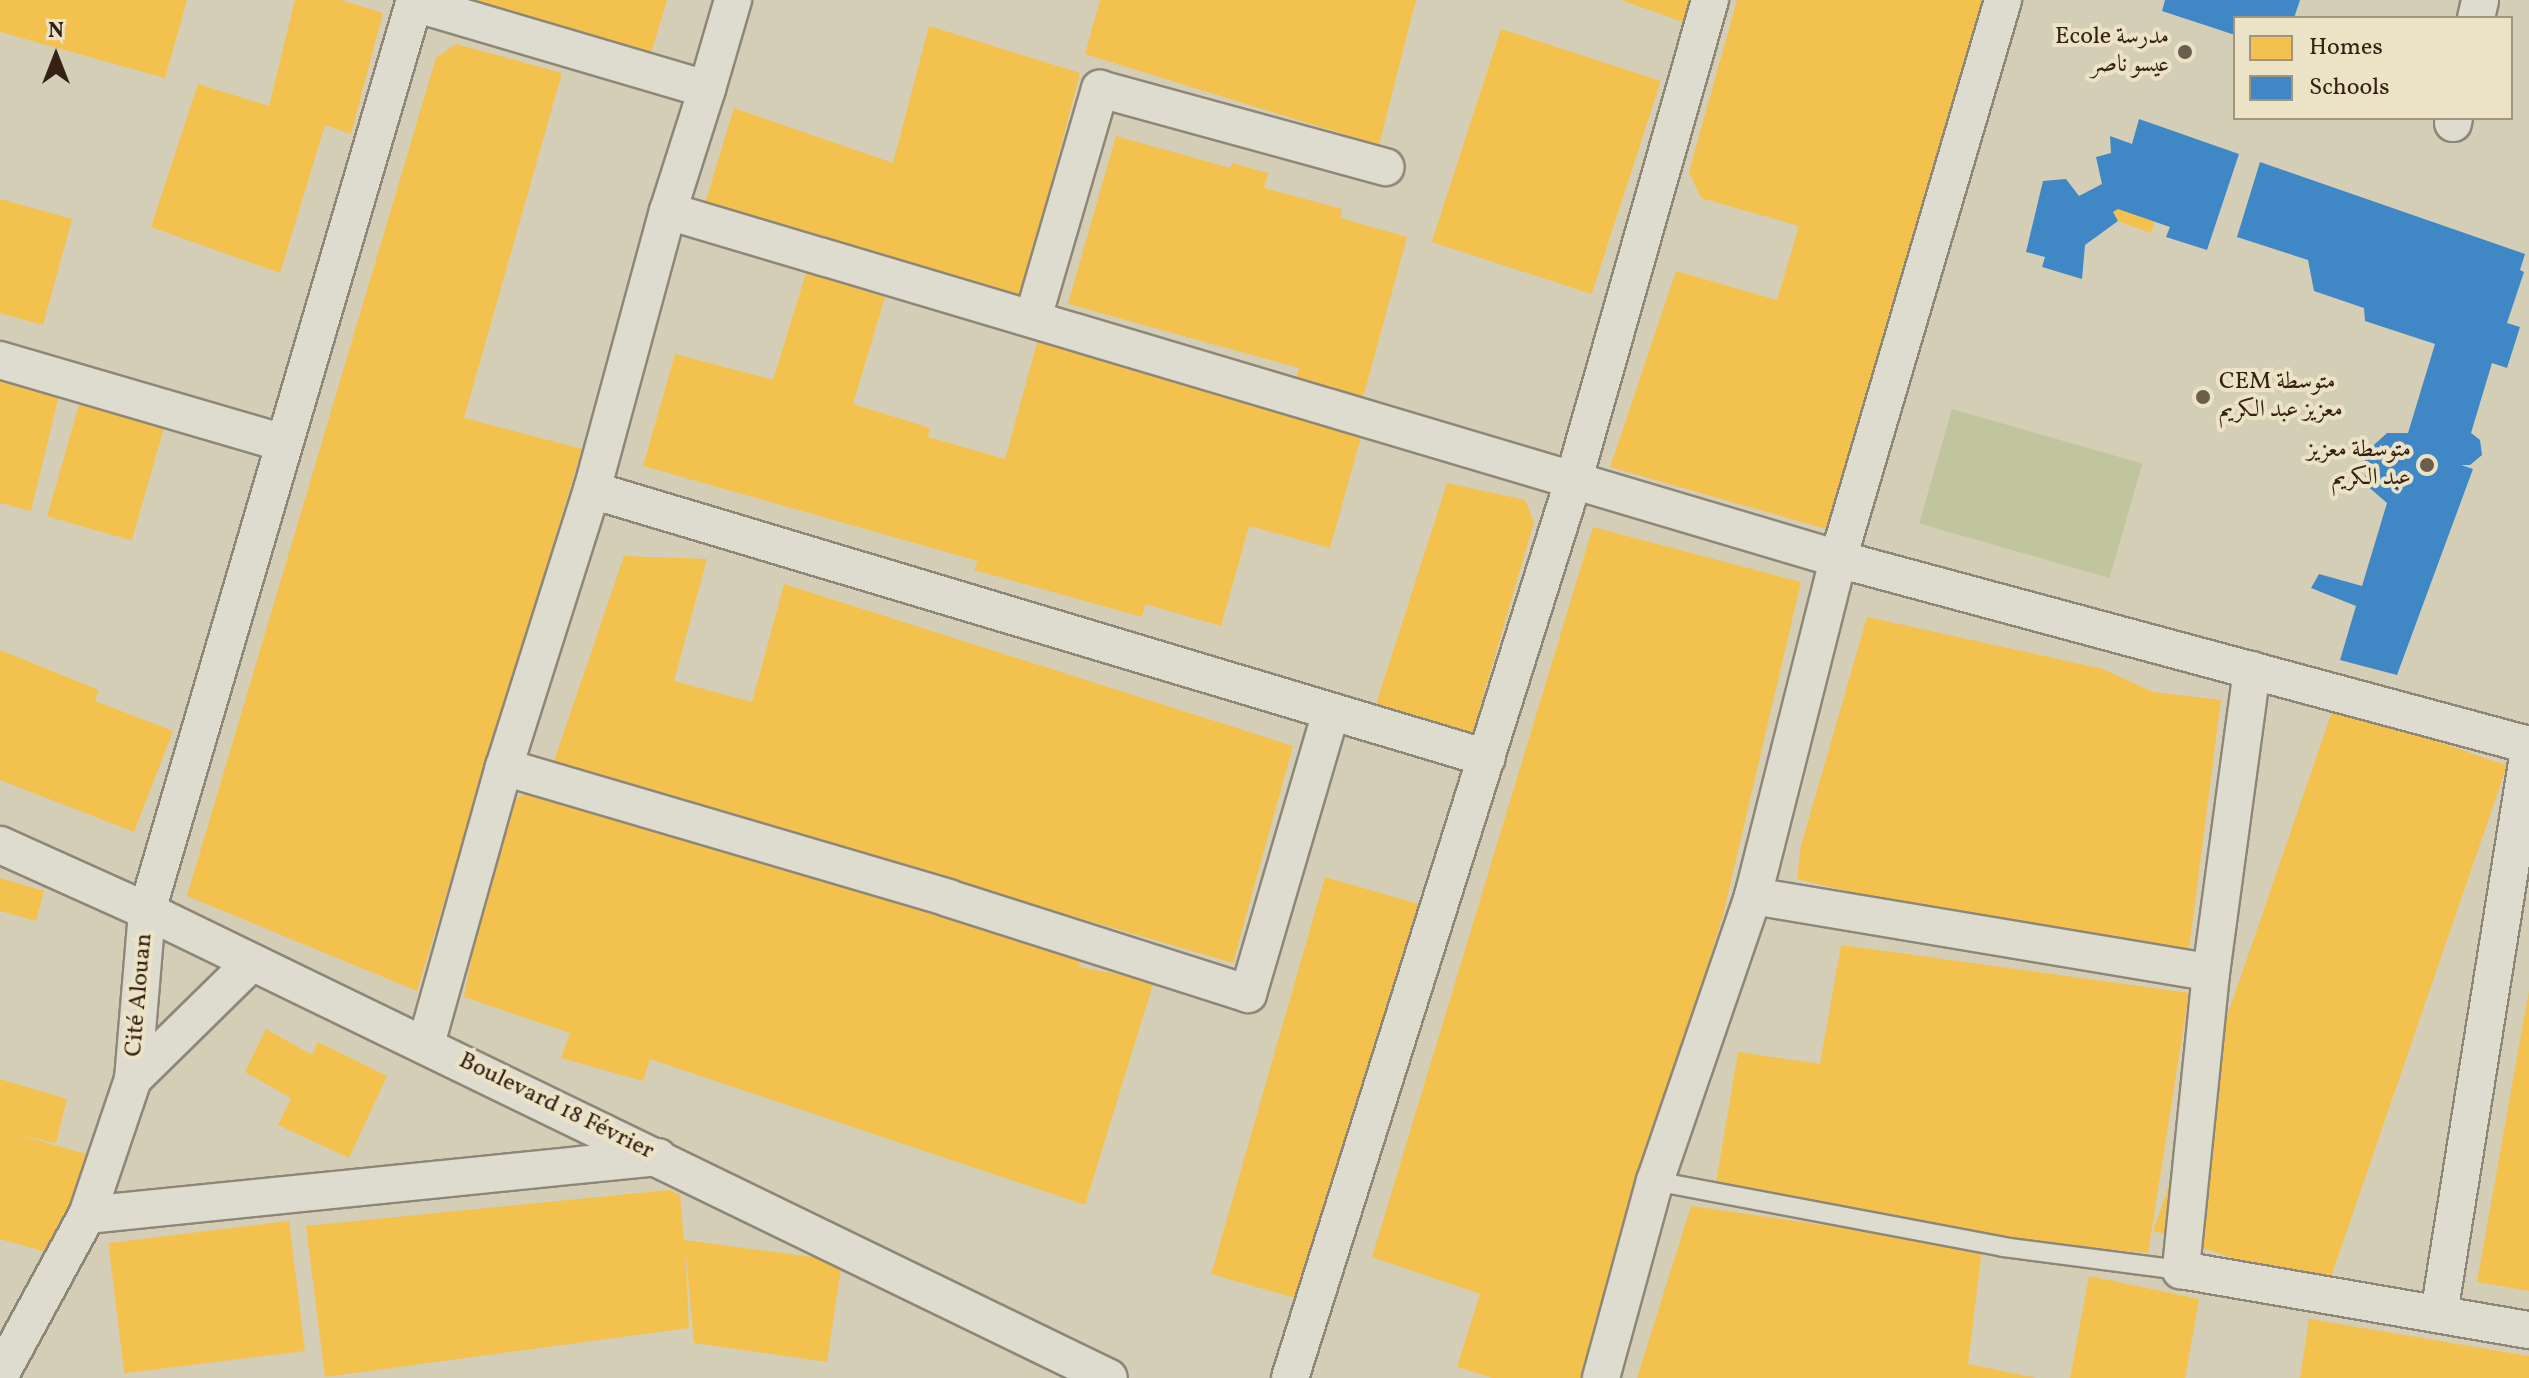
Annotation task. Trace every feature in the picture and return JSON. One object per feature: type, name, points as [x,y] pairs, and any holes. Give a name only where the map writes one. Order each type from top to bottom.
[{"type":"street","points":[[426,1044],[504,767],[592,490],[668,211],[733,0]]},
{"type":"street","points":[[1290,1378],[1573,482],[1710,0]]},
{"type":"street","points":[[1601,1378],[1655,1181],[1753,896],[1838,559],[2003,0]]},
{"type":"street","points":[[412,1],[707,89]]},
{"type":"street","name":"Cité Alouan","points":[[133,1079],[147,911],[243,596],[283,443],[412,1]]},
{"type":"street","points":[[1033,318],[1100,89],[1386,167]]},
{"type":"street","points":[[668,211],[1838,559],[2529,747],[2439,1314]]},
{"type":"street","points":[[0,360],[283,443]]},
{"type":"street","points":[[592,490],[1330,715],[1487,758]]},
{"type":"street","points":[[2252,670],[2211,973],[2181,1270],[2529,1330]]},
{"type":"street","points":[[504,767],[948,898],[1248,994],[1330,715]]},
{"type":"street","name":"Boulevard 18 Février","points":[[0,845],[147,911],[426,1044],[1109,1378]]},
{"type":"street","points":[[1753,896],[2211,973]]},
{"type":"street","points":[[0,1375],[87,1215],[133,1079],[251,963]]},
{"type":"street","points":[[87,1215],[660,1157]]},
{"type":"lane","points":[[1655,1181],[2003,1247],[2181,1270]]},
{"type":"green space","points":[[1952,409],[2142,464],[2110,578],[1919,523]]},
{"type":"building: Homes","points":[[0,0],[187,0],[165,78],[0,32]]},
{"type":"building: Homes","points":[[295,0],[341,0],[383,13],[351,134],[325,125],[280,273],[151,227],[198,84],[269,106]]},
{"type":"building: Homes","points":[[466,0],[667,0],[651,54]]},
{"type":"building: Homes","points":[[1100,0],[1416,0],[1379,145],[1085,54]]},
{"type":"building: Homes","points":[[1621,0],[1692,0],[1686,23]]},
{"type":"building: Homes","points":[[1737,0],[1983,0],[1826,529],[1610,467],[1676,271],[1777,300],[1799,226],[1701,198],[1689,172]]},
{"type":"building: Homes","points":[[929,26],[1080,73],[1019,307],[703,210],[734,108],[893,163]]},
{"type":"building: Homes","points":[[1501,29],[1661,81],[1592,294],[1432,242]]},
{"type":"building: Homes","points":[[456,44],[562,73],[464,418],[582,449],[417,991],[187,896],[436,58]]},
{"type":"building: Homes","points":[[1116,136],[1230,168],[1232,163],[1268,173],[1264,188],[1342,209],[1340,218],[1407,237],[1361,405],[1294,387],[1299,368],[1068,304]]},
{"type":"building: Homes","points":[[2136,140],[2169,153],[2157,190],[2164,195],[2151,233],[2118,221],[2103,194],[2101,170],[2110,153],[2129,161]]},
{"type":"building: Homes","points":[[0,199],[72,219],[43,325],[0,313]]},
{"type":"building: Homes","points":[[806,273],[885,297],[853,404],[930,428],[928,437],[1005,459],[1039,336],[1364,426],[1330,548],[1249,526],[1221,626],[1145,604],[1142,617],[974,570],[978,561],[643,466],[675,354],[773,380]]},
{"type":"building: Homes","points":[[0,374],[60,391],[31,511],[0,503]]},
{"type":"building: Homes","points":[[81,398],[166,422],[132,540],[47,516]]},
{"type":"building: Homes","points":[[1447,483],[1525,500],[1534,522],[1473,731],[1459,739],[1372,717]]},
{"type":"building: Homes","points":[[1593,527],[1801,582],[1724,911],[1584,1378],[1493,1378],[1457,1367],[1480,1294],[1372,1257]]},
{"type":"building: Homes","points":[[624,556],[707,559],[674,681],[752,702],[784,584],[1293,746],[1233,963],[553,764]]},
{"type":"building: Homes","points":[[1867,617],[2103,669],[2153,692],[2221,700],[2189,949],[1895,903],[1797,879],[1801,846]]},
{"type":"building: Homes","points":[[0,650],[99,690],[95,701],[173,731],[134,832],[0,780]]},
{"type":"building: Homes","points":[[2334,706],[2507,766],[2326,1290],[2153,1231]]},
{"type":"building: Homes","points":[[524,794],[1033,939],[1033,954],[1035,945],[1081,958],[1079,967],[1154,981],[1085,1205],[650,1059],[643,1081],[561,1058],[570,1033],[464,997],[485,889],[509,804]]},
{"type":"building: Homes","points":[[1325,877],[1426,906],[1312,1303],[1211,1274]]},
{"type":"building: Homes","points":[[0,878],[44,891],[36,921],[0,911]]},
{"type":"building: Homes","points":[[1841,945],[2189,993],[2148,1253],[1980,1238],[1715,1189],[1738,1052],[1820,1064]]},
{"type":"building: Homes","points":[[2529,990],[2529,1291],[2477,1282]]},
{"type":"building: Homes","points":[[266,1029],[312,1055],[318,1042],[387,1076],[349,1158],[278,1125],[291,1098],[245,1072]]},
{"type":"building: Homes","points":[[0,1079],[67,1099],[56,1143],[19,1135],[97,1157],[50,1253],[0,1239]]},
{"type":"building: Homes","points":[[669,1190],[680,1195],[684,1240],[842,1261],[827,1362],[694,1343],[685,1245],[689,1328],[325,1377],[306,1226]]},
{"type":"building: Homes","points":[[1691,1206],[1982,1248],[1968,1364],[2037,1378],[1637,1378]]},
{"type":"building: Homes","points":[[289,1221],[305,1351],[124,1373],[108,1243]]},
{"type":"building: Homes","points":[[2089,1276],[2199,1299],[2185,1378],[2070,1378]]},
{"type":"building: Homes","points":[[2309,1319],[2529,1356],[2529,1378],[2300,1378]]},
{"type":"building: Schools","points":[[2165,0],[2300,0],[2295,16],[2233,16],[2233,34],[2162,11]]},
{"type":"building: Schools","points":[[2139,119],[2239,154],[2207,250],[2166,237],[2170,227],[2118,209],[2113,212],[2118,221],[2085,245],[2082,279],[2042,267],[2045,257],[2026,252],[2043,181],[2066,179],[2079,196],[2102,184],[2096,157],[2111,153],[2110,136],[2132,144]]},
{"type":"building: Schools","points":[[2260,162],[2525,254],[2520,270],[2524,272],[2507,323],[2520,327],[2507,368],[2492,363],[2471,433],[2480,440],[2482,455],[2470,465],[2461,465],[2473,469],[2397,675],[2340,660],[2356,606],[2311,588],[2319,574],[2362,586],[2387,503],[2365,484],[2365,453],[2387,433],[2408,433],[2435,344],[2365,321],[2364,308],[2314,291],[2308,260],[2237,237]]},
{"type":"place","name":"Ecole مدرسة عيسو ناصر","points":[[2185,52]]},
{"type":"place","name":"CEM متوسطة معزيز عبد الكريم","points":[[2203,397]]},
{"type":"place","name":"متوسطة معزيز عبد الكريم","points":[[2427,465]]}]
